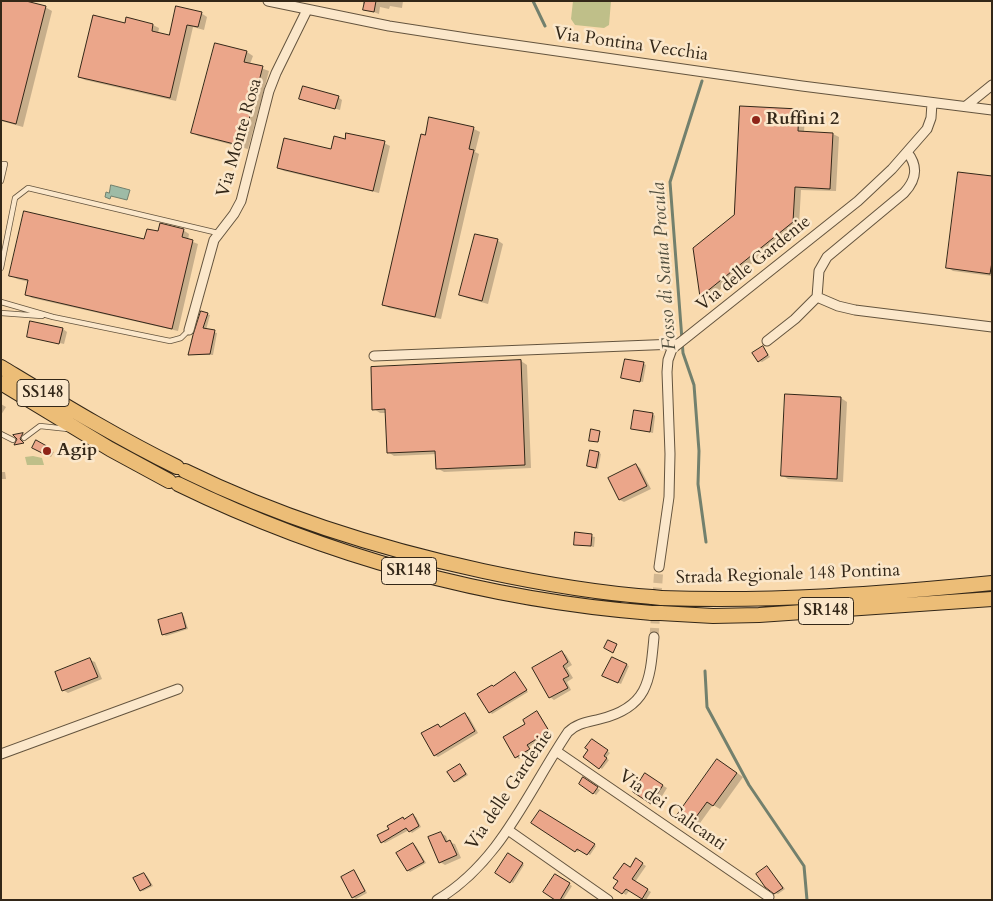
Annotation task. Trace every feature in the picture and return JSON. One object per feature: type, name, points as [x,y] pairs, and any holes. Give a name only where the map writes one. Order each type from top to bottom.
[{"type":"highway","name":"SS148","points":[[1,367],[83,424]]},
{"type":"highway","name":"SS148","points":[[1,383],[83,424]]},
{"type":"highway","name":"Strada Regionale 148 Pontina","points":[[83,424],[244,498],[294,517],[344,534],[458,566],[552,585],[657,597],[738,600],[843,596],[992,582]]},
{"type":"highway","name":"Strada Regionale 148 Pontina","points":[[83,424],[133,462],[271,526],[334,548],[452,583],[595,607],[713,616],[759,615],[992,599]]},
{"type":"street","name":"Via Pontina Vecchia","points":[[268,1],[307,10],[473,39],[992,110]]},
{"type":"street","name":"Via Monte Rosa","points":[[189,330],[212,246],[218,232],[231,218],[241,201],[269,91],[307,10]]},
{"type":"street","points":[[966,106],[992,85]]},
{"type":"street","name":"Via delle Gardenie","points":[[676,344],[694,332],[858,202],[892,169],[930,124],[932,103]]},
{"type":"street","points":[[767,341],[795,319],[817,297],[819,271],[827,257],[904,193],[911,185],[915,176],[915,168],[912,157],[907,152]]},
{"type":"street","points":[[817,297],[838,306],[855,310],[992,327]]},
{"type":"street","points":[[374,356],[676,344]]},
{"type":"street","points":[[659,567],[669,498],[670,454],[667,366],[669,355],[676,344]]},
{"type":"street","name":"Via delle Gardenie","points":[[437,900],[472,874],[492,851],[508,830],[568,732],[574,727],[612,716],[636,702],[649,680],[654,637]]},
{"type":"street","points":[[1,754],[178,689]]},
{"type":"street","name":"Via dei Calicanti","points":[[556,751],[769,897]]},
{"type":"street","points":[[508,830],[608,900]]},
{"type":"lane","points":[[1,164],[5,164],[1,181]]},
{"type":"lane","points":[[1,268],[15,198],[28,188],[218,232]]},
{"type":"lane","points":[[1,302],[53,317],[170,340],[181,338],[189,330]]},
{"type":"lane","points":[[1,313],[53,317]]},
{"type":"lane","points":[[24,438],[40,426],[83,424]]},
{"type":"lane","points":[[1,434],[13,440]]},
{"type":"green space","points":[[573,1],[611,1],[609,25],[604,28],[575,25],[571,19]]},
{"type":"green space","points":[[25,457],[42,458],[44,465],[27,465]]},
{"type":"shaded area","points":[[111,185],[130,190],[127,200],[111,196],[110,199],[105,197],[106,192],[109,193]]},
{"type":"building","points":[[1,1],[26,1],[46,6],[16,124],[1,120]]},
{"type":"building","points":[[365,1],[376,1],[374,12],[363,10]]},
{"type":"building","points":[[176,6],[202,12],[198,27],[187,25],[170,98],[78,77],[93,15],[125,23],[126,17],[153,24],[152,31],[169,35]]},
{"type":"building","points":[[215,43],[247,51],[244,62],[263,66],[242,146],[191,133]]},
{"type":"building","points":[[303,86],[339,96],[335,109],[299,99]]},
{"type":"building","points":[[740,106],[799,109],[798,131],[833,133],[830,189],[795,187],[793,222],[700,297],[693,248],[734,215]]},
{"type":"building","points":[[429,117],[474,127],[469,149],[474,150],[435,317],[382,305],[421,134],[425,135]]},
{"type":"building","points":[[346,133],[385,141],[373,191],[277,168],[284,138],[331,149],[334,136],[345,139]]},
{"type":"building","points":[[958,172],[992,176],[992,262],[990,274],[946,268]]},
{"type":"building","points":[[24,211],[144,239],[147,229],[158,231],[160,223],[184,229],[182,237],[193,240],[172,329],[25,295],[28,280],[9,276]]},
{"type":"building","points":[[475,234],[498,239],[482,301],[459,295]]},
{"type":"building","points":[[201,311],[208,313],[203,328],[215,330],[210,354],[188,355],[193,335]]},
{"type":"building","points":[[30,321],[63,328],[59,344],[27,337]]},
{"type":"building","points":[[763,346],[768,355],[758,362],[752,353]]},
{"type":"building","points":[[625,359],[644,362],[640,382],[621,378]]},
{"type":"building","points":[[521,360],[525,465],[436,469],[435,451],[387,453],[385,409],[372,410],[371,367]]},
{"type":"building","points":[[785,394],[841,397],[837,479],[781,476]]},
{"type":"building","points":[[634,410],[653,413],[650,432],[631,429]]},
{"type":"building","points":[[591,429],[600,431],[598,442],[589,441]]},
{"type":"building","points":[[23,433],[20,439],[24,443],[14,445],[17,439],[13,435]]},
{"type":"building","points":[[36,440],[52,449],[48,456],[32,448]]},
{"type":"building","points":[[590,450],[599,452],[596,468],[587,466]]},
{"type":"building","points":[[636,464],[647,486],[619,500],[608,478]]},
{"type":"building","points":[[575,532],[592,534],[591,546],[574,545]]},
{"type":"building","points":[[182,613],[186,628],[162,635],[158,620]]},
{"type":"building","points":[[608,640],[617,644],[613,653],[604,648]]},
{"type":"building","points":[[562,651],[568,662],[563,666],[569,676],[563,679],[568,688],[549,698],[532,668]]},
{"type":"building","points":[[612,657],[627,664],[618,683],[602,676]]},
{"type":"building","points":[[90,658],[98,677],[62,691],[55,672]]},
{"type":"building","points":[[515,672],[527,690],[489,713],[477,694]]},
{"type":"building","points":[[537,711],[549,731],[527,745],[530,749],[515,758],[503,737],[525,724],[523,720]]},
{"type":"building","points":[[465,713],[475,731],[434,756],[421,733],[438,724],[440,727]]},
{"type":"building","points":[[592,739],[608,750],[604,756],[607,758],[599,769],[583,757],[588,750],[585,748]]},
{"type":"building","points":[[717,759],[737,773],[713,806],[707,802],[688,828],[675,818]]},
{"type":"building","points":[[460,764],[466,774],[454,782],[447,772]]},
{"type":"building","points":[[645,773],[663,785],[651,804],[633,792]]},
{"type":"building","points":[[583,777],[598,787],[593,794],[579,784]]},
{"type":"building","points":[[540,810],[595,844],[587,855],[577,849],[575,852],[531,823]]},
{"type":"building","points":[[413,814],[419,826],[409,832],[406,828],[381,843],[377,835],[389,829],[387,826]]},
{"type":"building","points":[[441,832],[446,842],[450,840],[457,855],[439,863],[428,837]]},
{"type":"building","points":[[413,843],[424,862],[407,871],[396,853]]},
{"type":"building","points":[[508,853],[523,863],[510,883],[495,873]]},
{"type":"building","points":[[636,858],[643,863],[632,879],[648,889],[642,899],[626,889],[622,894],[613,888],[618,881],[613,878],[624,863],[630,867]]},
{"type":"building","points":[[767,866],[783,888],[774,894],[765,887],[756,874]]},
{"type":"building","points":[[354,870],[365,891],[352,898],[341,877]]},
{"type":"building","points":[[144,873],[151,885],[140,891],[133,878]]},
{"type":"building","points":[[555,874],[570,883],[560,900],[555,900],[543,892]]},
{"type":"waterway","name":"Fosso di Santa Procula","points":[[533,1],[545,26]]},
{"type":"waterway","name":"Fosso di Santa Procula","points":[[702,81],[670,182],[683,353],[694,385],[699,451],[698,484],[706,542]]},
{"type":"waterway","name":"Fosso di Santa Procula","points":[[705,671],[707,707],[749,785],[804,866],[807,900]]},
{"type":"tunnel","points":[[654,637],[659,567]]},
{"type":"place","name":"Ruffini 2","points":[[756,120]]},
{"type":"place","name":"Agip","points":[[47,451]]}]
